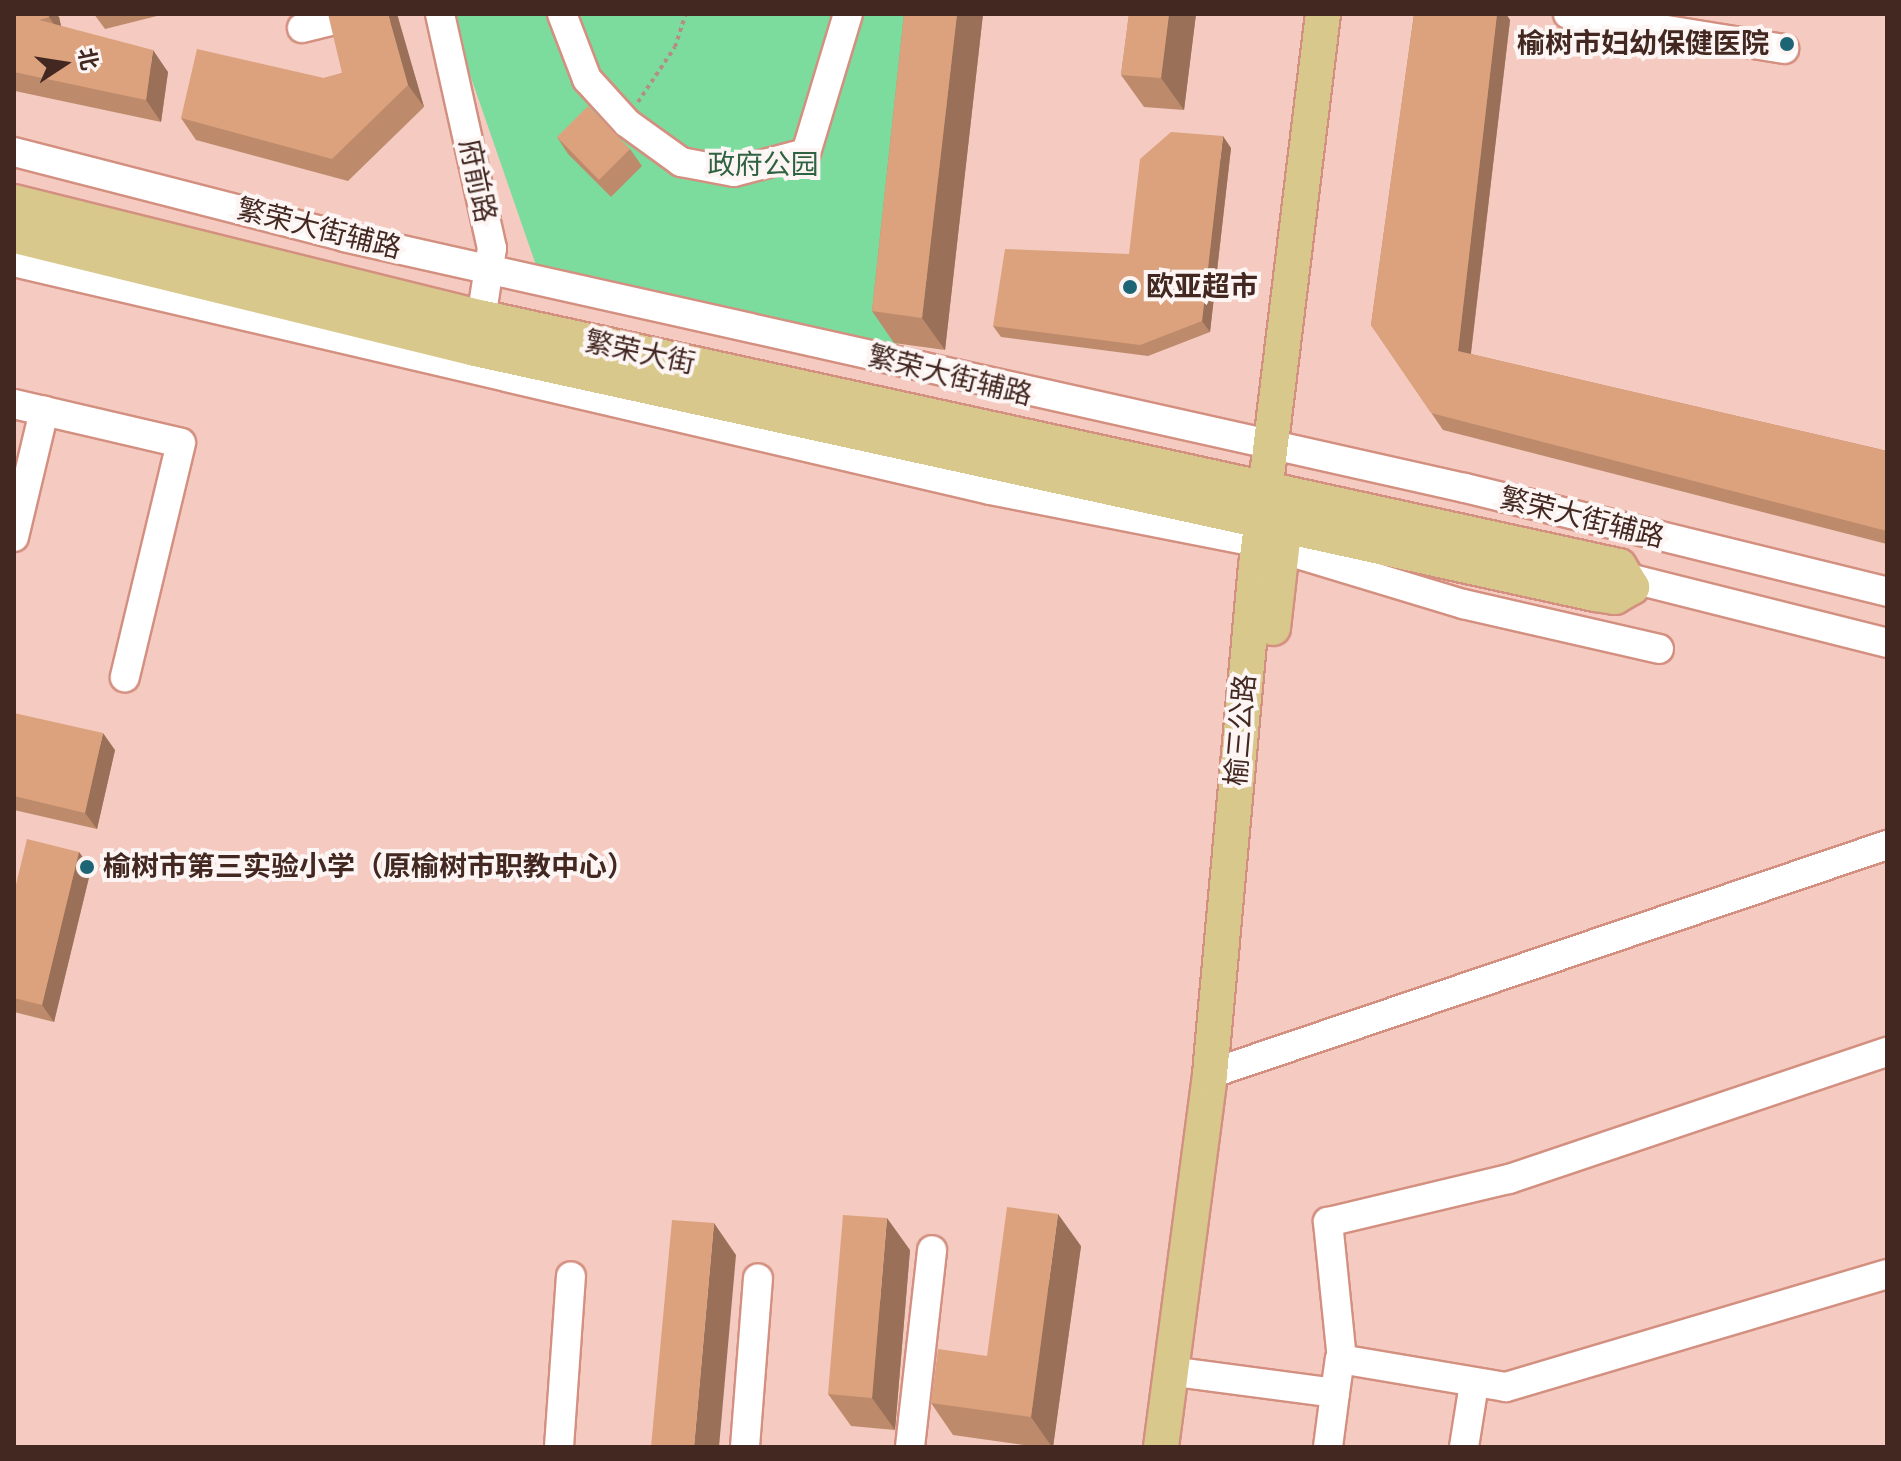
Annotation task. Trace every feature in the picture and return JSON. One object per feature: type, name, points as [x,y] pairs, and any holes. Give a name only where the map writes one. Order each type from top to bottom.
[{"type":"main road","name":"榆三公路","points":[[1161,1447],[1178,1372],[1217,1072],[1280,526],[1323,14]]},
{"type":"main road","name":"榆三公路","points":[[1285,449],[1338,14]]},
{"type":"main road","name":"繁荣大街","points":[[14,202],[479,334]]},
{"type":"main road","name":"繁荣大街","points":[[14,236],[479,334],[1280,526]]},
{"type":"main road","points":[[1280,526],[1619,566],[1633,579],[1615,597],[1280,526]]},
{"type":"main road","name":"榆三公路","points":[[1178,1372],[1178,1447]]},
{"type":"street","points":[[302,28],[359,14]]},
{"type":"street","name":"府前路","points":[[440,14],[492,248],[479,334]]},
{"type":"street","points":[[562,14],[587,79],[627,123],[681,162],[734,172],[806,153],[848,14]]},
{"type":"street","points":[[1568,14],[1784,49]]},
{"type":"street","name":"繁荣大街辅路","points":[[14,152],[490,269],[1285,449],[1887,592]]},
{"type":"street","points":[[14,262],[990,490],[1280,526],[1659,649]]},
{"type":"street","points":[[14,404],[181,443],[125,677]]},
{"type":"street","points":[[14,537],[44,411]]},
{"type":"street","points":[[1633,579],[1887,643]]},
{"type":"street","points":[[1217,1072],[1887,845]]},
{"type":"street","points":[[1328,1447],[1342,1360],[1328,1222],[1509,1179],[1887,1052]]},
{"type":"street","points":[[914,1446],[932,1250]]},
{"type":"street","points":[[1342,1360],[1506,1387],[1887,1274]]},
{"type":"street","points":[[559,1447],[571,1276]]},
{"type":"street","points":[[745,1447],[758,1279]]},
{"type":"street","points":[[1178,1372],[1335,1393]]},
{"type":"street","points":[[1464,1447],[1474,1384]]},
{"type":"path","points":[[627,123],[675,47],[686,14]]},
{"type":"green space","name":"政府公园","points":[[449,14],[929,14],[897,345],[537,268]]},
{"type":"building","points":[[14,14],[48,14],[49,17],[39,20],[153,50],[146,100],[14,72]]},
{"type":"building","points":[[328,14],[388,14],[408,85],[332,159],[181,118],[197,49],[324,78],[342,73]]},
{"type":"building","points":[[904,14],[957,14],[922,318],[872,311]]},
{"type":"building","points":[[1129,14],[1169,14],[1161,78],[1121,75]]},
{"type":"building","points":[[1414,14],[1497,14],[1458,351],[1887,451],[1887,531],[1431,413],[1371,325]]},
{"type":"building","points":[[588,106],[630,149],[599,180],[557,137]]},
{"type":"building","points":[[1171,132],[1223,136],[1202,321],[1140,345],[993,326],[1005,249],[1129,254],[1140,159]]},
{"type":"building","points":[[14,713],[103,733],[85,813],[14,796]]},
{"type":"building","points":[[27,839],[79,852],[42,1005],[14,998],[14,893]]},
{"type":"building","points":[[1007,1207],[1058,1214],[1031,1417],[931,1403],[938,1349],[987,1356]]},
{"type":"building","points":[[843,1215],[887,1218],[872,1398],[828,1394]]},
{"type":"building","points":[[672,1220],[714,1223],[694,1447],[651,1447]]},
{"type":"place","name":"榆树市妇幼保健医院","points":[[1787,44]]},
{"type":"place","name":"欧亚超市","points":[[1130,287]]},
{"type":"place","name":"榆树市第三实验小学（原榆树市职教中心）","points":[[87,867]]}]
